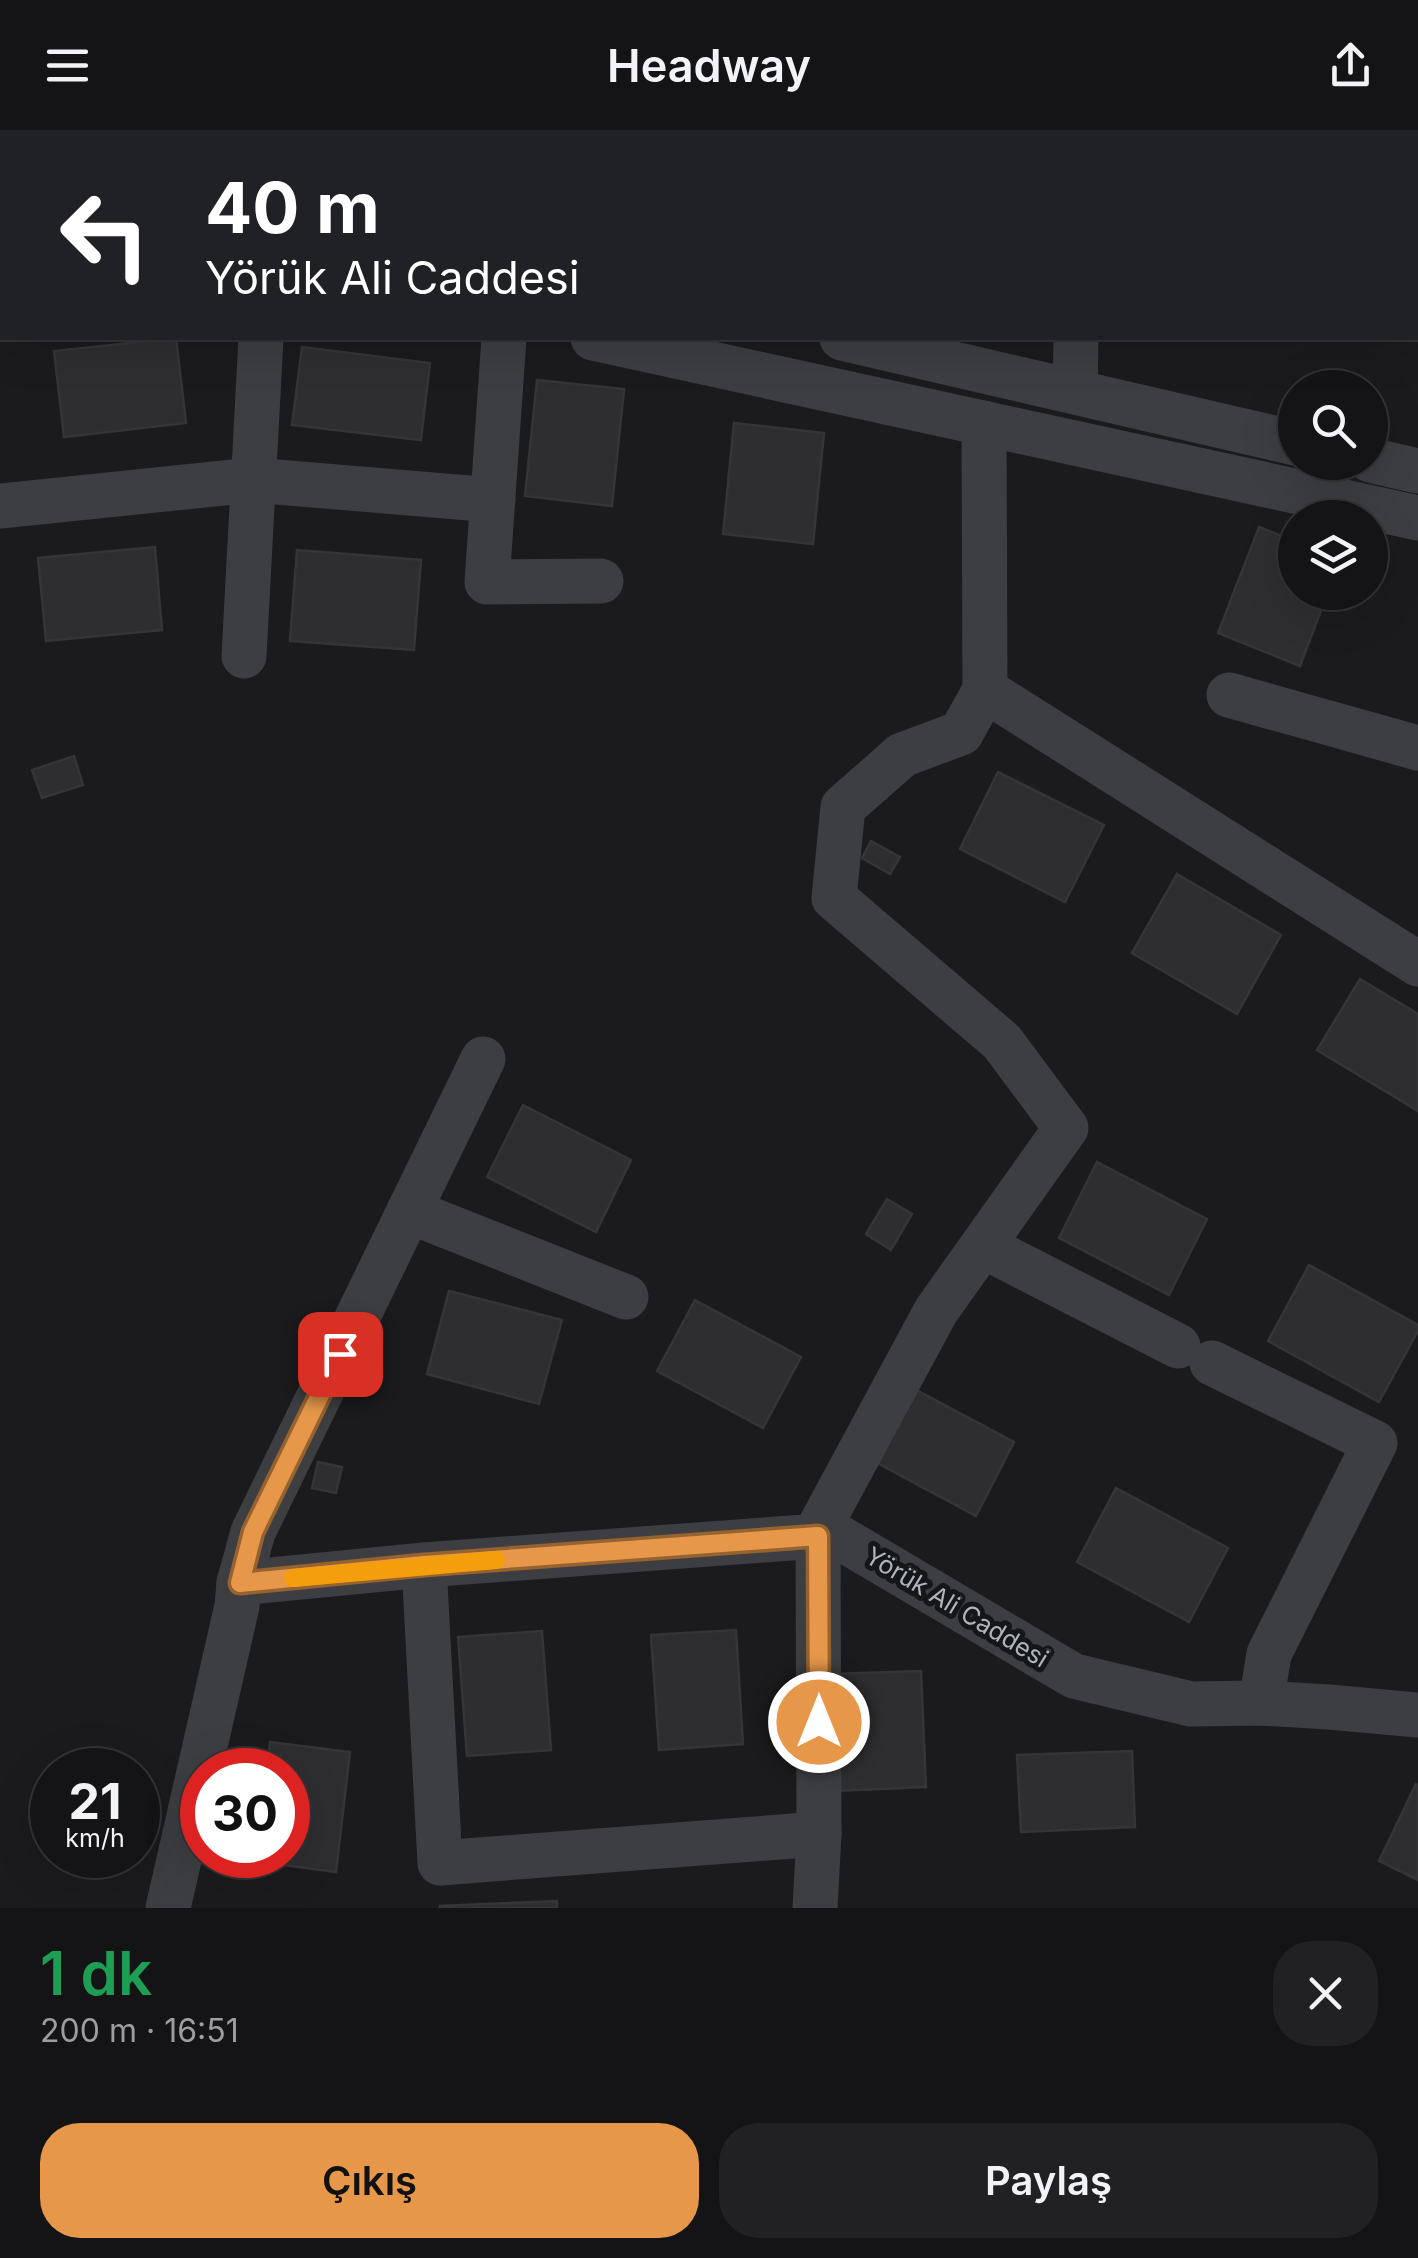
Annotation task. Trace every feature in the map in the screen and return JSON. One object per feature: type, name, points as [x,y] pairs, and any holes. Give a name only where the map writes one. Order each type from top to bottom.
[{"type":"street","points":[[244,656],[261,340]]},
{"type":"street","points":[[504,340],[487,582],[602,581]]},
{"type":"street","points":[[602,340],[1418,518]]},
{"type":"street","points":[[851,340],[1278,439]]},
{"type":"street","points":[[1076,340],[1076,392]]},
{"type":"street","points":[[814,1908],[819,1834],[819,1531],[936,1312],[1066,1128],[1002,1042],[834,898],[843,807],[902,755],[961,733],[985,690],[984,422]]},
{"type":"street","points":[[1388,464],[1418,472]]},
{"type":"street","points":[[0,506],[253,480],[493,500]]},
{"type":"street","points":[[985,690],[1418,964]]},
{"type":"street","points":[[1229,695],[1418,748]]},
{"type":"street","points":[[168,1908],[253,1532],[483,1059]]},
{"type":"street","points":[[409,1211],[626,1297]]},
{"type":"street","points":[[982,1246],[1375,1444],[1269,1654],[1261,1704]]},
{"type":"street","points":[[240,1583],[819,1531]]},
{"type":"street","name":"Yörük Ali Caddesi","points":[[819,1531],[1074,1676],[1191,1704],[1261,1704],[1418,1715]]},
{"type":"street","points":[[424,1565],[440,1863],[819,1834]]},
{"type":"building","points":[[176,340],[186,423],[64,437],[54,351]]},
{"type":"building","points":[[302,347],[430,363],[421,440],[292,425]]},
{"type":"building","points":[[537,380],[624,389],[612,506],[525,496]]},
{"type":"building","points":[[734,423],[824,433],[813,544],[723,534]]},
{"type":"building","points":[[1259,527],[1278,534],[1278,610],[1321,610],[1300,666],[1218,633]]},
{"type":"building","points":[[155,547],[162,630],[46,641],[38,558]]},
{"type":"building","points":[[297,550],[421,560],[414,650],[290,641]]},
{"type":"building","points":[[74,756],[83,785],[42,798],[32,770]]},
{"type":"building","points":[[998,772],[1104,825],[1065,902],[960,849]]},
{"type":"building","points":[[871,841],[900,857],[890,874],[862,858]]},
{"type":"building","points":[[1177,874],[1281,935],[1237,1014],[1132,953]]},
{"type":"building","points":[[1360,979],[1418,1014],[1418,1111],[1317,1050]]},
{"type":"building","points":[[523,1105],[631,1160],[596,1232],[487,1177]]},
{"type":"building","points":[[1097,1162],[1207,1219],[1169,1295],[1059,1238]]},
{"type":"building","points":[[887,1199],[912,1214],[891,1250],[866,1234]]},
{"type":"building","points":[[1309,1265],[1418,1325],[1379,1402],[1268,1341]]},
{"type":"building","points":[[449,1291],[562,1320],[539,1404],[427,1374]]},
{"type":"building","points":[[695,1300],[801,1357],[763,1428],[657,1371]]},
{"type":"building","points":[[907,1385],[1014,1442],[976,1516],[868,1458]]},
{"type":"building","points":[[318,1462],[342,1467],[336,1493],[312,1488]]},
{"type":"building","points":[[1116,1488],[1228,1548],[1189,1622],[1077,1562]]},
{"type":"building","points":[[736,1630],[743,1744],[659,1750],[651,1635]]},
{"type":"building","points":[[542,1631],[551,1750],[467,1756],[458,1637]]},
{"type":"building","points":[[921,1671],[926,1787],[834,1791],[830,1674]]},
{"type":"building","points":[[270,1742],[350,1752],[336,1872],[310,1868],[310,1748],[269,1748]]},
{"type":"building","points":[[1132,1751],[1135,1827],[1021,1832],[1017,1755]]},
{"type":"building","points":[[1418,1785],[1418,1880],[1379,1861]]},
{"type":"building","points":[[557,1901],[557,1908],[440,1908],[440,1906]]},
{"type":"slow traffic","points":[[293,1578],[496,1560]]},
{"type":"route","points":[[340,1354],[253,1532],[240,1583],[424,1565],[818,1536],[819,1722]]}]
